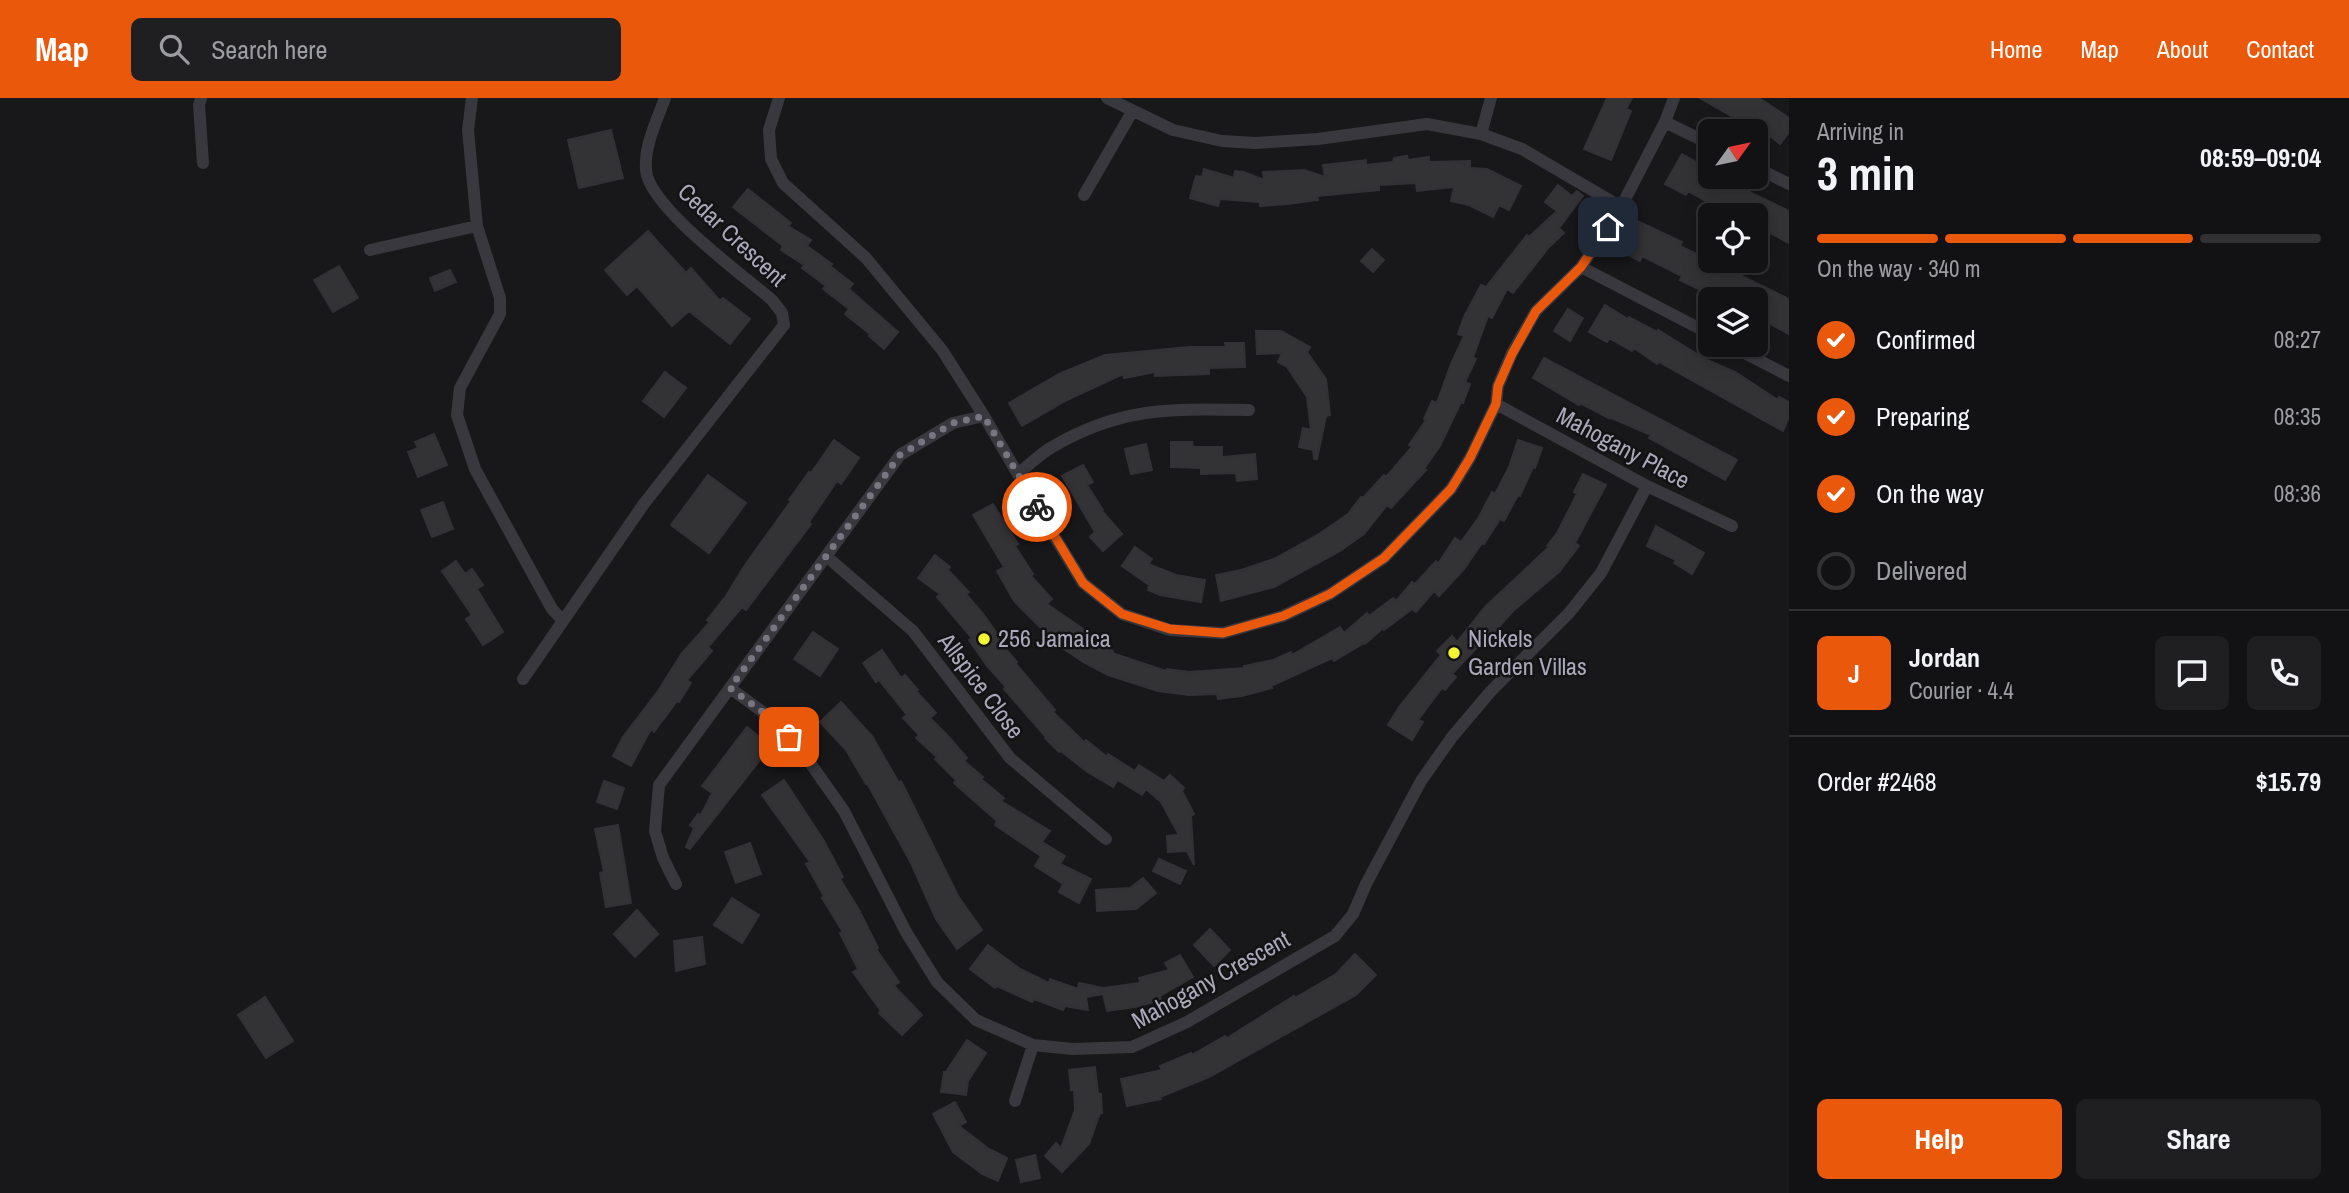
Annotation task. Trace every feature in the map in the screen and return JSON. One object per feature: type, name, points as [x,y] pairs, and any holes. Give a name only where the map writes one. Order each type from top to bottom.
[{"type":"street","points":[[201,98],[203,163]]},
{"type":"street","points":[[472,98],[468,130],[477,226],[500,298],[500,314],[460,388],[457,415],[475,469],[552,609],[563,621],[523,680]]},
{"type":"street","name":"Cedar Crescent","points":[[563,621],[643,505],[784,325],[782,313],[772,300],[686,228],[654,191],[646,172],[648,147],[665,98]]},
{"type":"street","points":[[779,98],[769,130],[771,159],[783,183],[866,258],[942,350],[1019,473],[1083,583],[1122,614],[1170,629],[1223,633],[1283,616],[1330,594],[1384,558],[1451,489],[1470,458],[1496,404],[1498,386],[1507,364],[1536,311],[1581,267],[1622,207],[1665,122],[1674,98]]},
{"type":"street","points":[[1107,98],[1173,130],[1222,141],[1318,139],[1427,124],[1481,134],[1522,149],[1622,207]]},
{"type":"street","points":[[1481,134],[1491,98]]},
{"type":"street","points":[[1084,195],[1132,112]]},
{"type":"street","points":[[1665,122],[1698,138]]},
{"type":"street","points":[[1768,174],[1789,184]]},
{"type":"street","points":[[370,250],[477,226]]},
{"type":"street","points":[[1581,267],[1698,328]]},
{"type":"street","points":[[1752,357],[1789,376]]},
{"type":"street","name":"Mahogany Place","points":[[1496,404],[1647,486],[1732,526]]},
{"type":"street","points":[[1019,473],[1050,448],[1100,423],[1141,412],[1185,409],[1249,410]]},
{"type":"street","points":[[676,884],[663,858],[655,831],[659,785],[900,455],[953,423],[984,416]]},
{"type":"street","name":"Mahogany Crescent","points":[[730,688],[771,718],[806,757],[844,811],[906,932],[937,982],[976,1020],[1033,1045],[1073,1049],[1132,1048],[1187,1022],[1335,936],[1353,914],[1372,872],[1421,781],[1492,691],[1569,613],[1601,573],[1647,486]]},
{"type":"street","name":"Allspice Close","points":[[826,556],[913,631],[1010,758],[1106,839]]},
{"type":"street","points":[[1015,1101],[1033,1045]]},
{"type":"building","points":[[1607,98],[1632,98],[1626,109],[1631,111],[1611,160],[1584,149]]},
{"type":"building","points":[[1700,98],[1759,98],[1789,118],[1789,132],[1780,144],[1768,135],[1768,119],[1736,119]]},
{"type":"building","points":[[611,130],[623,178],[579,188],[568,140]]},
{"type":"building","points":[[1682,154],[1698,163],[1698,189],[1743,189],[1789,211],[1789,243],[1768,232],[1768,203],[1709,203],[1688,191],[1686,195],[1665,184]]},
{"type":"building","points":[[1407,156],[1408,160],[1429,157],[1429,162],[1470,161],[1470,168],[1487,169],[1521,186],[1509,210],[1499,205],[1493,217],[1469,205],[1451,201],[1454,187],[1417,191],[1416,183],[1379,185],[1379,190],[1317,196],[1318,200],[1260,206],[1260,202],[1220,199],[1218,206],[1190,198],[1196,176],[1202,177],[1204,169],[1234,178],[1235,171],[1244,172],[1264,180],[1263,172],[1304,170],[1325,177],[1323,165],[1366,160],[1366,165],[1393,162],[1394,158]]},
{"type":"building","points":[[1558,185],[1572,196],[1577,191],[1583,196],[1559,228],[1564,233],[1549,247],[1513,293],[1507,289],[1492,318],[1488,316],[1473,357],[1476,359],[1465,382],[1470,384],[1463,403],[1461,402],[1440,446],[1424,469],[1426,470],[1391,508],[1387,505],[1364,534],[1340,551],[1274,587],[1221,601],[1216,575],[1274,559],[1319,534],[1348,514],[1361,497],[1363,498],[1384,475],[1386,477],[1412,447],[1409,445],[1426,420],[1424,419],[1432,401],[1437,403],[1464,336],[1458,334],[1464,317],[1481,285],[1486,287],[1527,235],[1529,237],[1557,211],[1545,202]]},
{"type":"building","points":[[748,189],[791,223],[788,226],[811,240],[807,246],[832,264],[830,266],[853,284],[849,289],[898,332],[884,349],[845,314],[849,309],[823,289],[826,286],[802,268],[804,265],[781,250],[783,246],[733,207]]},
{"type":"building","points":[[1637,221],[1682,242],[1680,246],[1698,255],[1698,273],[1736,273],[1764,287],[1698,289],[1680,280],[1682,276],[1642,256],[1640,261],[1622,252]]},
{"type":"building","points":[[648,231],[686,273],[691,268],[720,301],[723,298],[750,319],[730,344],[689,311],[672,326],[637,286],[627,295],[605,270]]},
{"type":"building","points":[[1372,249],[1384,260],[1373,272],[1361,261]]},
{"type":"building","points":[[339,266],[358,298],[333,312],[314,280]]},
{"type":"building","points":[[450,270],[456,282],[435,291],[430,278]]},
{"type":"building","points":[[1768,289],[1789,299],[1789,334],[1768,323]]},
{"type":"building","points":[[1605,305],[1628,319],[1629,317],[1657,332],[1658,330],[1698,357],[1735,372],[1778,400],[1779,397],[1789,402],[1789,417],[1783,431],[1659,362],[1657,364],[1634,348],[1632,351],[1609,338],[1607,342],[1589,332]]},
{"type":"building","points":[[1568,309],[1583,318],[1570,341],[1554,331]]},
{"type":"building","points":[[1256,331],[1281,331],[1310,347],[1307,352],[1326,379],[1330,415],[1326,416],[1317,459],[1314,459],[1313,450],[1299,447],[1303,428],[1311,430],[1307,397],[1287,367],[1278,362],[1282,353],[1257,354]]},
{"type":"building","points":[[1225,343],[1244,343],[1245,367],[1209,368],[1209,374],[1155,376],[1155,372],[1124,378],[1123,374],[1067,400],[1022,426],[1009,403],[1059,374],[1105,355],[1189,347],[1226,347]]},
{"type":"building","points":[[1544,358],[1737,460],[1725,480],[1649,438],[1651,435],[1580,403],[1579,405],[1533,378]]},
{"type":"building","points":[[665,372],[686,388],[664,417],[643,401]]},
{"type":"building","points":[[434,434],[447,465],[418,477],[408,452],[418,448],[415,442]]},
{"type":"building","points":[[834,440],[859,458],[841,484],[837,481],[809,522],[811,524],[746,610],[742,607],[708,647],[712,651],[687,680],[691,683],[679,702],[677,701],[654,732],[651,729],[631,766],[613,756],[623,737],[658,691],[682,653],[710,622],[707,620],[791,501],[789,500]]},
{"type":"building","points":[[1518,440],[1542,448],[1535,468],[1533,467],[1520,496],[1518,495],[1504,521],[1500,519],[1484,544],[1482,543],[1464,569],[1439,596],[1434,591],[1416,612],[1412,609],[1365,644],[1334,661],[1332,658],[1271,686],[1272,688],[1242,696],[1218,699],[1217,694],[1189,695],[1158,691],[1108,675],[1083,662],[1058,645],[1014,601],[997,571],[1004,567],[973,515],[993,504],[1018,544],[1015,546],[1033,574],[1031,576],[1052,599],[1047,604],[1092,635],[1090,639],[1113,651],[1112,653],[1166,671],[1244,668],[1291,652],[1292,655],[1340,627],[1344,633],[1367,613],[1369,616],[1393,598],[1396,601],[1412,582],[1415,584],[1436,561],[1438,564],[1455,538],[1461,542],[1479,517],[1492,492],[1495,494],[1509,467]]},
{"type":"building","points":[[1171,442],[1192,442],[1193,447],[1222,447],[1222,457],[1255,454],[1257,479],[1237,481],[1236,473],[1201,474],[1201,468],[1171,467]]},
{"type":"building","points":[[1146,444],[1152,470],[1131,474],[1125,449]]},
{"type":"building","points":[[1083,465],[1093,482],[1087,485],[1102,511],[1122,534],[1103,551],[1090,537],[1095,532],[1062,476]]},
{"type":"building","points":[[1583,474],[1606,485],[1575,543],[1579,546],[1559,572],[1513,611],[1452,674],[1456,677],[1445,690],[1442,688],[1418,720],[1423,722],[1412,740],[1388,725],[1441,655],[1437,651],[1452,636],[1457,642],[1485,607],[1549,547],[1547,546],[1557,533],[1577,494],[1574,492]]},
{"type":"building","points":[[708,475],[746,503],[709,553],[671,525]]},
{"type":"building","points":[[443,502],[453,529],[432,537],[421,510]]},
{"type":"building","points":[[1656,526],[1704,553],[1692,574],[1674,563],[1676,560],[1647,546]]},
{"type":"building","points":[[1135,547],[1152,559],[1148,564],[1176,575],[1205,580],[1201,602],[1160,595],[1148,590],[1149,585],[1122,566]]},
{"type":"building","points":[[935,555],[950,567],[948,570],[969,592],[966,594],[1000,638],[998,640],[1055,710],[1053,712],[1084,742],[1086,740],[1107,757],[1108,754],[1135,771],[1139,765],[1164,781],[1170,775],[1184,788],[1182,791],[1194,814],[1191,816],[1194,865],[1187,851],[1168,852],[1167,836],[1179,835],[1161,802],[1146,789],[1142,795],[1118,780],[1113,787],[1059,752],[1004,689],[1006,687],[969,640],[972,638],[937,597],[940,594],[918,578]]},
{"type":"building","points":[[456,561],[465,574],[472,569],[483,585],[477,589],[503,632],[483,645],[466,619],[472,615],[442,571]]},
{"type":"building","points":[[813,632],[838,649],[820,676],[794,659]]},
{"type":"building","points":[[882,650],[901,678],[905,675],[936,713],[930,718],[967,758],[964,761],[1004,798],[1001,801],[1050,831],[1042,842],[1065,856],[1060,864],[1091,879],[1079,903],[1059,892],[1063,884],[1035,866],[1041,856],[995,825],[997,821],[954,783],[956,780],[935,759],[937,757],[916,738],[919,735],[903,718],[907,715],[879,680],[876,682],[863,663]]},
{"type":"building","points":[[841,702],[872,736],[899,783],[901,781],[958,896],[982,930],[957,949],[936,919],[911,863],[867,783],[846,750],[820,722]]},
{"type":"building","points":[[747,727],[771,746],[690,849],[686,847],[694,828],[690,825],[698,814],[701,815],[712,793],[702,786]]},
{"type":"building","points":[[784,780],[824,841],[843,877],[840,879],[878,948],[876,949],[899,982],[894,986],[922,1015],[902,1035],[879,1013],[881,1011],[853,972],[858,969],[840,933],[843,932],[822,898],[824,896],[806,864],[810,862],[762,795]]},
{"type":"building","points":[[604,781],[624,788],[617,809],[597,802]]},
{"type":"building","points":[[618,825],[631,903],[606,907],[600,873],[604,872],[595,829]]},
{"type":"building","points":[[750,843],[761,874],[736,883],[725,852]]},
{"type":"building","points":[[1159,859],[1186,871],[1180,884],[1153,871]]},
{"type":"building","points":[[1143,878],[1156,893],[1136,909],[1097,911],[1096,890],[1130,888]]},
{"type":"building","points":[[732,898],[759,915],[742,943],[714,925]]},
{"type":"building","points":[[637,910],[658,934],[635,957],[614,934]]},
{"type":"building","points":[[1210,929],[1230,950],[1214,966],[1194,945]]},
{"type":"building","points":[[702,937],[705,964],[676,971],[674,941]]},
{"type":"building","points":[[988,945],[1020,969],[1049,983],[1050,979],[1078,989],[1079,983],[1103,988],[1140,983],[1139,978],[1169,970],[1165,963],[1180,955],[1193,977],[1160,996],[1161,1000],[1135,1007],[1107,1011],[1103,994],[1086,997],[1088,1010],[1065,1006],[1063,1010],[1034,999],[1032,1002],[997,986],[995,988],[970,969]]},
{"type":"building","points":[[1355,954],[1376,975],[1356,995],[1209,1077],[1160,1097],[1161,1099],[1127,1106],[1121,1079],[1162,1070],[1160,1066],[1191,1053],[1192,1055],[1225,1036],[1227,1038],[1294,996],[1295,998],[1336,974]]},
{"type":"building","points":[[265,997],[293,1041],[266,1058],[238,1015]]},
{"type":"building","points":[[967,1040],[986,1053],[968,1081],[966,1095],[941,1092],[944,1072]]},
{"type":"building","points":[[1095,1067],[1102,1113],[1089,1144],[1062,1172],[1045,1156],[1056,1143],[1061,1148],[1075,1110],[1069,1070]]},
{"type":"building","points":[[955,1102],[966,1122],[959,1126],[989,1149],[1007,1158],[998,1181],[982,1174],[953,1152],[933,1114]]},
{"type":"building","points":[[1035,1155],[1040,1178],[1021,1182],[1016,1160]]},
{"type":"way so far","points":[[789,737],[771,718],[730,688],[900,455],[953,423],[984,416],[1037,507]]},
{"type":"place","name":"256 Jamaica","points":[[984,639]]},
{"type":"place","name":"Nickels Garden Villas","points":[[1454,653]]},
{"type":"route","points":[[1037,507],[1083,583],[1122,614],[1170,629],[1223,633],[1283,616],[1330,594],[1384,558],[1451,489],[1470,458],[1496,404],[1498,386],[1536,311],[1581,267],[1608,227]]}]
